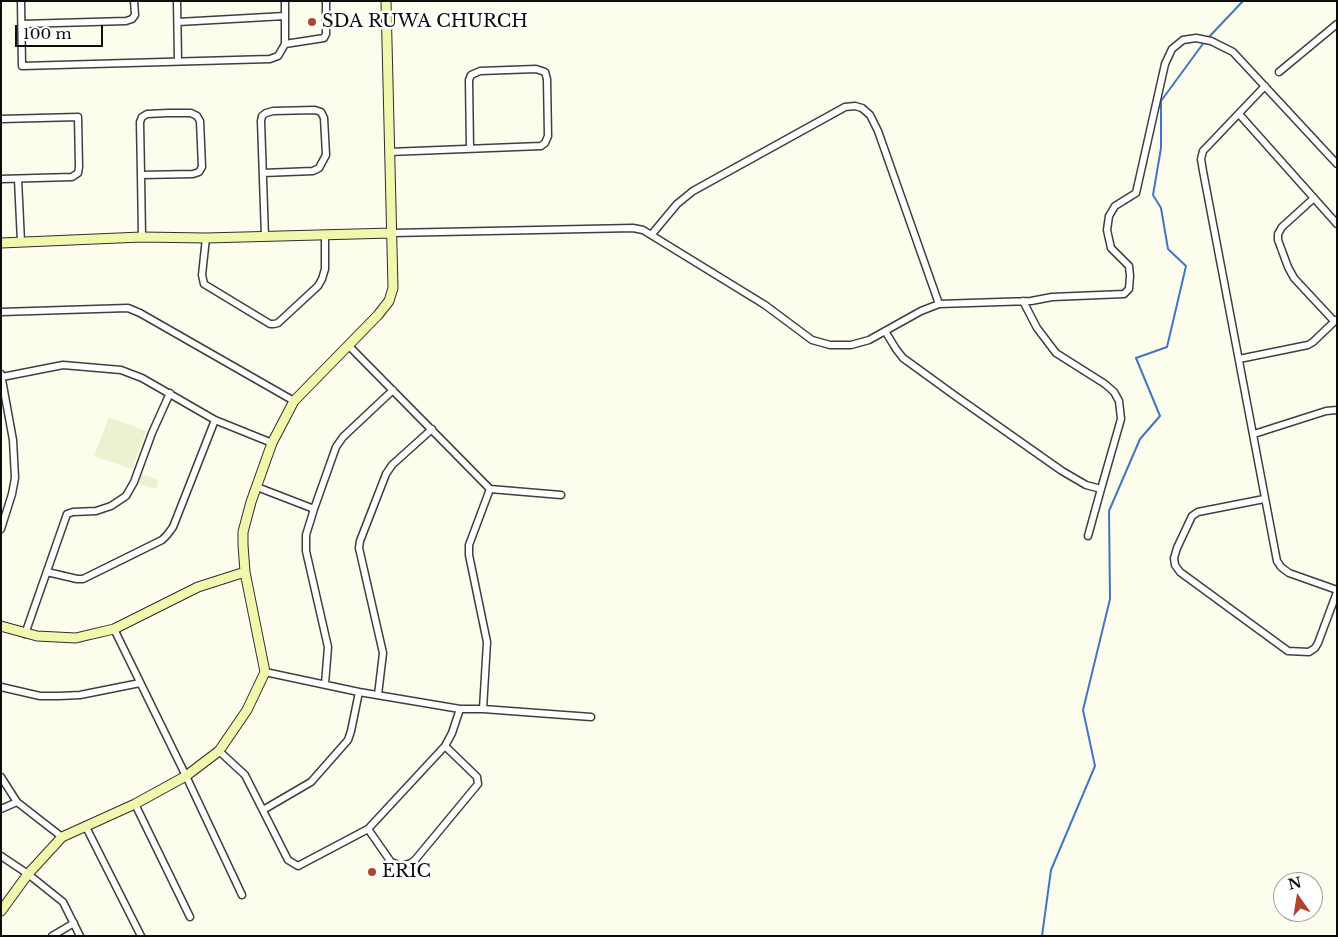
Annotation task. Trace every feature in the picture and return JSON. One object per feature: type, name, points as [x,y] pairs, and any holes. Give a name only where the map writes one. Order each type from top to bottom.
[{"type":"street","points":[[21,1],[22,66],[270,59],[278,56],[285,44],[284,1]]},
{"type":"street","points":[[22,24],[126,21],[132,19],[134,1]]},
{"type":"street","points":[[177,1],[178,61]]},
{"type":"street","points":[[285,44],[324,38],[326,34],[326,1]]},
{"type":"street","points":[[1,911],[28,874],[62,837],[136,804],[186,776],[218,751],[247,710],[265,672],[245,572],[243,532],[251,502],[272,443],[294,401],[389,301],[393,281],[386,1]]},
{"type":"street","points":[[178,22],[285,16]]},
{"type":"street","points":[[1279,72],[1337,24]]},
{"type":"street","points":[[1,243],[142,237],[325,236],[633,228],[652,234],[765,305],[812,340],[830,346],[851,345],[869,340],[921,311],[939,304],[1124,294],[1129,289],[1129,266],[1111,248],[1107,230],[1109,216],[1115,206],[1136,193],[1165,64],[1172,49],[1183,40],[1196,38],[1220,44],[1233,52],[1337,164]]},
{"type":"street","points":[[390,152],[535,147],[545,144],[548,126],[547,79],[544,72],[536,69],[480,71],[471,76],[469,80],[470,148]]},
{"type":"street","points":[[1264,499],[1198,512],[1192,516],[1177,548],[1174,558],[1175,565],[1180,572],[1288,651],[1309,652],[1318,643],[1337,591],[1289,573],[1280,567],[1277,561],[1202,159],[1204,151],[1265,86]]},
{"type":"street","points":[[652,234],[676,204],[693,191],[845,107],[855,106],[862,108],[870,115],[878,131],[939,304]]},
{"type":"street","points":[[263,173],[313,171],[319,168],[326,155],[324,118],[321,112],[315,110],[273,111],[266,112],[262,116],[263,173],[265,237]]},
{"type":"street","points":[[141,175],[193,174],[199,172],[202,167],[200,121],[197,116],[191,113],[168,113],[147,114],[142,117],[140,122],[142,237]]},
{"type":"street","points":[[1239,114],[1337,224]]},
{"type":"street","points":[[1,119],[78,117],[80,168],[78,173],[72,177],[1,180]]},
{"type":"street","points":[[18,179],[21,242]]},
{"type":"street","points":[[1239,359],[1313,342],[1336,320],[1294,278],[1278,240],[1278,234],[1282,227],[1314,198]]},
{"type":"street","points":[[206,238],[202,275],[204,284],[270,324],[274,324],[278,323],[318,286],[324,269],[325,236]]},
{"type":"street","points":[[1022,301],[1037,328],[1056,353],[1105,384],[1114,392],[1119,401],[1121,419],[1088,536]]},
{"type":"street","points":[[1,312],[128,308],[140,313],[294,401]]},
{"type":"street","points":[[885,331],[903,358],[954,396],[1062,471],[1086,485],[1100,489]]},
{"type":"street","points":[[348,345],[490,489],[561,496]]},
{"type":"street","points":[[1,529],[15,478],[13,440],[2,375],[63,365],[121,370],[142,378],[215,420],[272,443]]},
{"type":"street","points":[[325,684],[328,647],[305,543],[314,509],[340,442],[393,390]]},
{"type":"street","points":[[25,634],[67,514],[96,511],[111,506],[126,496],[134,482],[152,433],[170,393]]},
{"type":"street","points":[[1254,434],[1326,411],[1337,410]]},
{"type":"street","points":[[1,415],[9,414]]},
{"type":"street","points":[[46,572],[83,579],[162,540],[173,527],[215,420]]},
{"type":"street","points":[[378,695],[383,653],[360,541],[386,474],[392,465],[432,429]]},
{"type":"street","points":[[257,487],[314,509]]},
{"type":"street","points":[[483,709],[486,642],[469,555],[469,545],[490,489]]},
{"type":"street","points":[[1,626],[25,634],[49,638],[76,638],[114,629],[198,587],[245,572]]},
{"type":"street","points":[[114,629],[242,895]]},
{"type":"street","points":[[265,672],[359,692],[460,709],[591,717]]},
{"type":"street","points":[[1,686],[17,692],[40,696],[59,696],[80,695],[140,682]]},
{"type":"street","points":[[263,810],[310,782],[348,740],[352,731],[359,692]]},
{"type":"street","points":[[218,751],[244,775],[288,860],[298,866],[368,829],[445,746],[452,733],[460,709]]},
{"type":"street","points":[[368,829],[391,862],[401,866],[415,860],[478,784],[477,777],[445,746]]},
{"type":"street","points":[[1,777],[16,802],[62,837]]},
{"type":"street","points":[[1,809],[16,802]]},
{"type":"street","points":[[136,804],[190,917]]},
{"type":"street","points":[[86,827],[141,936]]},
{"type":"street","points":[[1,856],[64,902],[80,936]]},
{"type":"street","points":[[52,936],[74,924]]},
{"type":"green space","points":[[109,417],[146,431],[132,469],[94,456]]},
{"type":"green space","points":[[142,474],[158,480],[156,489],[139,484]]},
{"type":"waterway","points":[[1208,38],[1243,1]]},
{"type":"waterway","points":[[1042,936],[1051,870],[1095,766],[1083,710],[1110,599],[1109,511],[1140,439],[1160,416],[1136,358],[1167,347],[1186,266],[1168,249],[1161,208],[1153,195],[1161,148],[1161,101],[1205,41]]},
{"type":"place","name":"SDA RUWA CHURCH","points":[[312,22]]},
{"type":"place","name":"ERIC","points":[[372,872]]}]
